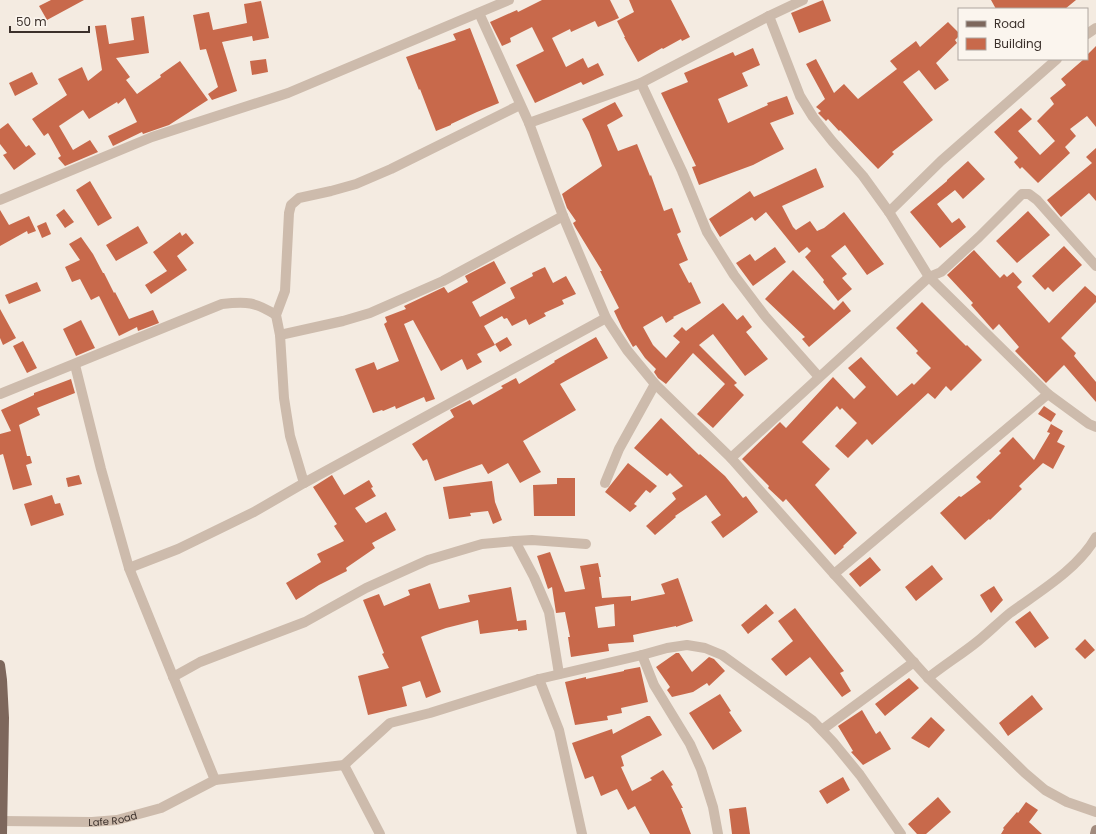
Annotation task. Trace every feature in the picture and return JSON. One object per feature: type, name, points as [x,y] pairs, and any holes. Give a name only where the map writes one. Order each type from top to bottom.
[{"type":"main road","points":[[0,665],[4,718],[2,834]]},
{"type":"street","points":[[0,200],[152,137],[288,93],[508,0]]},
{"type":"street","points":[[528,124],[641,83],[769,16],[804,0]]},
{"type":"street","points":[[479,13],[528,124],[563,216],[606,318],[627,350],[655,384],[731,458],[928,678],[1025,773],[1046,790],[1067,802],[1096,812]]},
{"type":"street","points":[[769,16],[800,96],[813,117],[863,176],[889,212],[930,277],[1048,394],[1089,424],[1096,427]]},
{"type":"street","points":[[889,212],[941,161],[1056,60]]},
{"type":"street","points":[[641,83],[682,171],[707,232],[734,276],[760,311],[819,377]]},
{"type":"street","points":[[304,483],[290,436],[284,398],[280,335],[276,315],[285,291],[289,213],[291,205],[299,198],[356,184],[391,169],[520,106]]},
{"type":"street","points":[[731,458],[930,277],[941,272],[1022,194],[1029,194],[1037,200],[1096,266]]},
{"type":"street","points":[[280,335],[344,322],[370,313],[442,281],[563,216]]},
{"type":"street","points":[[0,394],[75,365],[222,304],[241,302],[262,306],[276,315]]},
{"type":"street","points":[[130,568],[178,549],[254,512],[304,483],[606,318]]},
{"type":"street","points":[[75,365],[101,469],[130,568],[215,780],[344,765],[390,723],[430,713],[539,679],[667,648],[687,645],[705,648],[722,655],[812,720],[823,730],[860,775],[901,834]]},
{"type":"street","points":[[605,483],[619,449],[655,384]]},
{"type":"street","points":[[834,574],[1048,394]]},
{"type":"street","points":[[928,678],[977,642],[1000,622],[1074,565],[1083,556],[1096,537]]},
{"type":"street","points":[[173,677],[200,662],[304,622],[366,588],[428,560],[482,544],[532,540],[586,544]]},
{"type":"street","points":[[515,541],[534,577],[549,612],[559,674]]},
{"type":"street","points":[[642,655],[654,685],[690,744],[701,769],[713,807],[718,834]]},
{"type":"street","points":[[823,730],[914,662]]},
{"type":"street","points":[[539,679],[560,730],[582,834]]},
{"type":"street","points":[[344,765],[380,834]]},
{"type":"street","name":"Lafe Road","points":[[2,821],[92,822],[117,820],[161,808],[215,780]]},
{"type":"street","points":[[1095,834],[1096,830]]},
{"type":"building","points":[[51,0],[84,0],[47,20],[39,6]]},
{"type":"building","points":[[542,0],[610,0],[619,18],[598,27],[595,21],[571,32],[570,29],[552,38],[566,67],[583,58],[588,68],[598,63],[604,75],[583,85],[581,82],[535,103],[516,65],[544,51],[532,27],[510,38],[511,42],[502,46],[490,22],[517,10],[518,12]]},
{"type":"building","points":[[629,0],[671,0],[690,37],[682,41],[681,39],[663,49],[662,48],[638,62],[617,21],[634,12]]},
{"type":"building","points":[[823,0],[831,21],[799,33],[791,13]]},
{"type":"building","points":[[991,0],[1076,0],[1066,8],[995,8]]},
{"type":"building","points":[[261,1],[269,38],[253,41],[252,36],[222,42],[237,91],[212,100],[208,94],[218,87],[206,49],[200,50],[193,15],[209,12],[213,30],[247,23],[244,4]]},
{"type":"building","points":[[144,16],[149,53],[116,58],[130,77],[126,80],[137,94],[180,61],[208,100],[169,125],[143,134],[142,132],[113,146],[108,136],[137,122],[125,98],[118,104],[117,102],[89,119],[83,110],[59,126],[73,150],[90,140],[98,152],[65,166],[58,158],[61,156],[48,133],[44,136],[32,119],[67,95],[58,79],[82,67],[88,81],[102,70],[95,26],[106,25],[109,44],[134,40],[131,18]]},
{"type":"building","points":[[948,22],[958,32],[958,37],[955,40],[957,43],[936,63],[949,80],[935,90],[919,70],[903,82],[933,120],[892,152],[894,154],[878,169],[840,130],[839,131],[828,119],[826,121],[818,113],[821,111],[816,107],[825,99],[806,64],[816,59],[834,93],[844,84],[858,99],[897,69],[890,61],[916,41],[920,47]]},
{"type":"building","points":[[470,28],[499,103],[436,131],[406,57],[456,40],[453,34]]},
{"type":"building","points":[[1096,46],[1096,127],[1087,116],[1070,129],[1076,136],[1065,147],[1070,153],[1038,183],[1022,167],[1020,169],[1014,162],[1018,158],[994,132],[1021,108],[1032,119],[1018,131],[1040,155],[1055,141],[1037,121],[1054,104],[1050,98],[1066,85],[1061,79],[1083,60],[1088,60],[1088,54]]},
{"type":"building","points":[[753,48],[760,65],[742,73],[748,86],[718,99],[728,123],[768,105],[767,103],[787,96],[794,114],[770,123],[784,149],[753,165],[699,185],[692,167],[696,166],[661,93],[688,82],[684,73],[733,52],[735,56]]},
{"type":"building","points":[[266,59],[268,72],[252,75],[250,61]]},
{"type":"building","points":[[32,72],[38,84],[15,96],[9,83]]},
{"type":"building","points":[[615,102],[623,116],[607,125],[618,151],[637,144],[650,176],[651,175],[664,211],[672,208],[681,232],[677,234],[688,260],[679,264],[689,283],[691,282],[701,303],[673,317],[674,318],[666,323],[662,316],[643,327],[653,345],[666,358],[680,342],[673,336],[682,327],[686,331],[723,303],[737,320],[743,315],[752,327],[746,332],[768,359],[745,376],[713,334],[699,345],[737,383],[734,385],[744,395],[713,428],[697,414],[725,384],[693,353],[666,384],[658,378],[654,372],[656,369],[645,358],[636,345],[633,347],[622,328],[614,311],[619,308],[600,271],[602,271],[573,223],[576,221],[567,208],[562,194],[602,166],[589,132],[582,119]]},
{"type":"building","points":[[8,123],[26,147],[29,145],[36,154],[14,170],[3,155],[7,153],[0,144],[0,129]]},
{"type":"building","points":[[1096,148],[1096,201],[1089,193],[1061,217],[1047,200],[1092,163],[1086,157]]},
{"type":"building","points":[[968,161],[985,179],[963,199],[955,190],[937,204],[952,223],[959,218],[966,227],[940,248],[910,212]]},
{"type":"building","points":[[816,168],[824,187],[782,206],[793,227],[796,230],[810,221],[817,231],[824,228],[844,212],[884,264],[867,275],[845,245],[831,256],[847,274],[842,278],[852,289],[838,301],[823,282],[824,280],[805,257],[811,251],[807,247],[799,253],[766,212],[755,221],[752,217],[720,237],[709,219],[750,191],[754,197]]},
{"type":"building","points":[[90,181],[112,218],[98,226],[76,190]]},
{"type":"building","points":[[64,209],[74,222],[65,228],[56,215]]},
{"type":"building","points":[[0,210],[9,225],[29,216],[36,231],[28,234],[27,231],[0,246]]},
{"type":"building","points":[[1028,211],[1050,235],[1017,263],[996,241]]},
{"type":"building","points":[[46,222],[51,234],[42,238],[37,226]]},
{"type":"building","points":[[138,226],[148,243],[116,261],[106,245]]},
{"type":"building","points":[[180,232],[182,236],[186,233],[194,243],[177,256],[187,270],[151,294],[145,285],[167,271],[153,252]]},
{"type":"building","points":[[81,237],[93,254],[129,319],[153,310],[159,323],[138,331],[137,327],[119,336],[99,296],[91,300],[80,279],[72,282],[65,267],[80,260],[69,244]]},
{"type":"building","points":[[1064,246],[1082,265],[1053,292],[1048,287],[1045,290],[1032,276]]},
{"type":"building","points":[[775,247],[786,262],[753,286],[736,263],[750,254],[755,261]]},
{"type":"building","points":[[974,250],[1000,278],[1004,274],[1007,277],[1013,272],[1022,282],[1017,287],[1049,323],[1085,286],[1096,296],[1096,302],[1061,338],[1076,353],[1074,356],[1096,382],[1096,402],[1064,365],[1046,383],[1015,351],[1019,347],[999,324],[993,330],[971,305],[973,303],[947,275]]},
{"type":"building","points":[[494,261],[506,283],[472,302],[480,317],[515,298],[510,288],[533,276],[532,273],[545,267],[553,283],[566,276],[576,294],[562,300],[564,304],[544,313],[546,316],[529,325],[526,319],[512,326],[507,318],[504,319],[502,316],[484,326],[495,345],[477,354],[482,362],[467,370],[462,359],[441,371],[413,320],[404,324],[435,399],[426,402],[424,397],[396,409],[395,406],[373,413],[355,369],[374,362],[377,370],[399,361],[384,324],[387,322],[385,317],[406,309],[404,306],[444,287],[448,293],[468,282],[465,276]]},
{"type":"building","points":[[793,270],[834,310],[843,301],[851,311],[809,347],[802,339],[805,337],[765,299]]},
{"type":"building","points":[[37,282],[41,291],[9,304],[5,295]]},
{"type":"building","points":[[922,302],[982,360],[951,391],[946,386],[935,399],[928,393],[872,445],[867,439],[848,458],[835,446],[857,423],[842,408],[840,410],[837,406],[802,442],[830,469],[815,485],[857,533],[835,555],[786,499],[783,502],[742,459],[780,422],[786,428],[833,377],[854,399],[866,387],[848,368],[861,357],[897,396],[912,383],[914,385],[931,368],[916,353],[918,351],[896,328]]},
{"type":"building","points":[[0,309],[16,338],[3,345],[0,338]]},
{"type":"building","points":[[81,320],[95,348],[76,356],[63,329]]},
{"type":"building","points":[[507,337],[512,345],[500,352],[495,344]]},
{"type":"building","points":[[596,337],[608,358],[560,384],[576,410],[523,441],[541,472],[520,483],[508,463],[488,474],[482,464],[435,481],[427,459],[423,461],[412,444],[454,417],[450,410],[470,400],[473,405],[503,388],[501,386],[516,378],[519,384],[555,362],[554,361]]},
{"type":"building","points":[[23,341],[37,368],[27,373],[13,346]]},
{"type":"building","points":[[71,379],[75,393],[37,408],[40,415],[19,425],[27,456],[30,456],[32,463],[26,465],[32,485],[13,490],[3,454],[0,455],[0,434],[11,431],[1,410],[34,395],[34,393]]},
{"type":"building","points":[[1044,406],[1056,414],[1051,422],[1038,414]]},
{"type":"building","points":[[661,418],[699,455],[700,454],[725,476],[743,498],[746,496],[758,512],[723,538],[711,522],[721,515],[706,495],[675,516],[676,517],[655,535],[646,526],[676,499],[672,493],[683,486],[670,473],[667,476],[634,448]]},
{"type":"building","points":[[1051,424],[1063,431],[1057,442],[1065,446],[1053,469],[1043,463],[1019,486],[1022,489],[990,520],[989,519],[965,540],[940,513],[959,496],[961,497],[981,482],[976,477],[1001,453],[999,451],[1013,437],[1034,460],[1050,433],[1047,432]]},
{"type":"building","points":[[628,463],[657,486],[650,493],[646,490],[634,504],[637,506],[630,512],[605,492]]},
{"type":"building","points":[[79,475],[82,484],[68,487],[66,478]]},
{"type":"building","points":[[332,475],[344,495],[369,480],[373,487],[371,488],[376,496],[355,508],[366,523],[386,512],[396,530],[372,543],[375,548],[346,568],[347,571],[319,585],[296,600],[286,583],[321,562],[317,554],[344,541],[334,526],[337,524],[313,487]]},
{"type":"building","points":[[557,478],[575,478],[575,516],[534,516],[533,485],[557,484]]},
{"type":"building","points":[[492,481],[495,502],[502,520],[493,524],[488,511],[470,513],[471,516],[449,519],[443,487]]},
{"type":"building","points":[[52,495],[55,504],[60,503],[64,515],[31,526],[24,504]]},
{"type":"building","points":[[550,552],[565,592],[585,589],[580,566],[598,563],[601,577],[599,577],[602,598],[631,596],[631,601],[665,594],[661,584],[678,578],[693,621],[676,627],[633,635],[634,642],[608,644],[609,651],[571,657],[568,637],[570,637],[565,612],[556,613],[552,587],[548,589],[537,556]],"holes":[[[614,604],[615,626],[598,628],[595,607]]]},
{"type":"building","points":[[870,557],[881,570],[860,587],[849,574]]},
{"type":"building","points":[[932,565],[943,579],[916,601],[905,587]]},
{"type":"building","points":[[430,583],[439,609],[470,602],[468,595],[511,587],[517,621],[526,620],[527,630],[518,631],[518,629],[480,634],[478,620],[446,628],[421,637],[441,692],[426,698],[420,681],[402,687],[407,706],[368,715],[358,676],[389,668],[382,654],[384,653],[363,600],[379,594],[384,606],[410,595],[408,590]]},
{"type":"building","points":[[994,586],[1003,600],[991,613],[980,595]]},
{"type":"building","points":[[766,604],[774,613],[748,634],[741,625]]},
{"type":"building","points":[[795,608],[844,671],[840,673],[851,691],[842,697],[810,657],[786,676],[771,659],[793,641],[778,621]]},
{"type":"building","points":[[1030,611],[1049,638],[1035,648],[1015,622]]},
{"type":"building","points":[[1085,639],[1095,650],[1085,659],[1075,649]]},
{"type":"building","points":[[676,653],[679,653],[692,672],[709,657],[714,659],[725,671],[709,686],[707,683],[693,692],[672,697],[667,690],[670,687],[656,667]]},
{"type":"building","points":[[640,667],[648,702],[621,708],[622,713],[607,716],[608,720],[575,725],[565,682]]},
{"type":"building","points":[[909,678],[919,688],[885,716],[875,704]]},
{"type":"building","points":[[720,694],[731,711],[729,712],[742,731],[713,750],[689,713]]},
{"type":"building","points":[[1032,695],[1043,709],[1008,736],[999,723]]},
{"type":"building","points":[[862,710],[876,734],[880,731],[891,749],[863,765],[851,752],[853,751],[838,726]]},
{"type":"building","points":[[647,716],[650,716],[662,735],[621,756],[624,766],[621,767],[632,791],[652,780],[650,778],[663,770],[673,785],[671,786],[683,808],[681,808],[691,834],[650,834],[635,806],[628,810],[617,789],[601,796],[593,776],[585,779],[572,743],[612,729],[613,734]]},
{"type":"building","points":[[931,717],[945,730],[929,748],[911,738]]},
{"type":"building","points":[[843,777],[850,790],[827,804],[819,791]]},
{"type":"building","points":[[938,797],[951,812],[926,834],[917,834],[908,824]]},
{"type":"building","points":[[1026,802],[1038,810],[1029,822],[1042,834],[1001,834],[1004,829],[1003,828],[1017,812],[1018,813]]},
{"type":"building","points":[[746,807],[750,834],[732,834],[729,809]]}]
